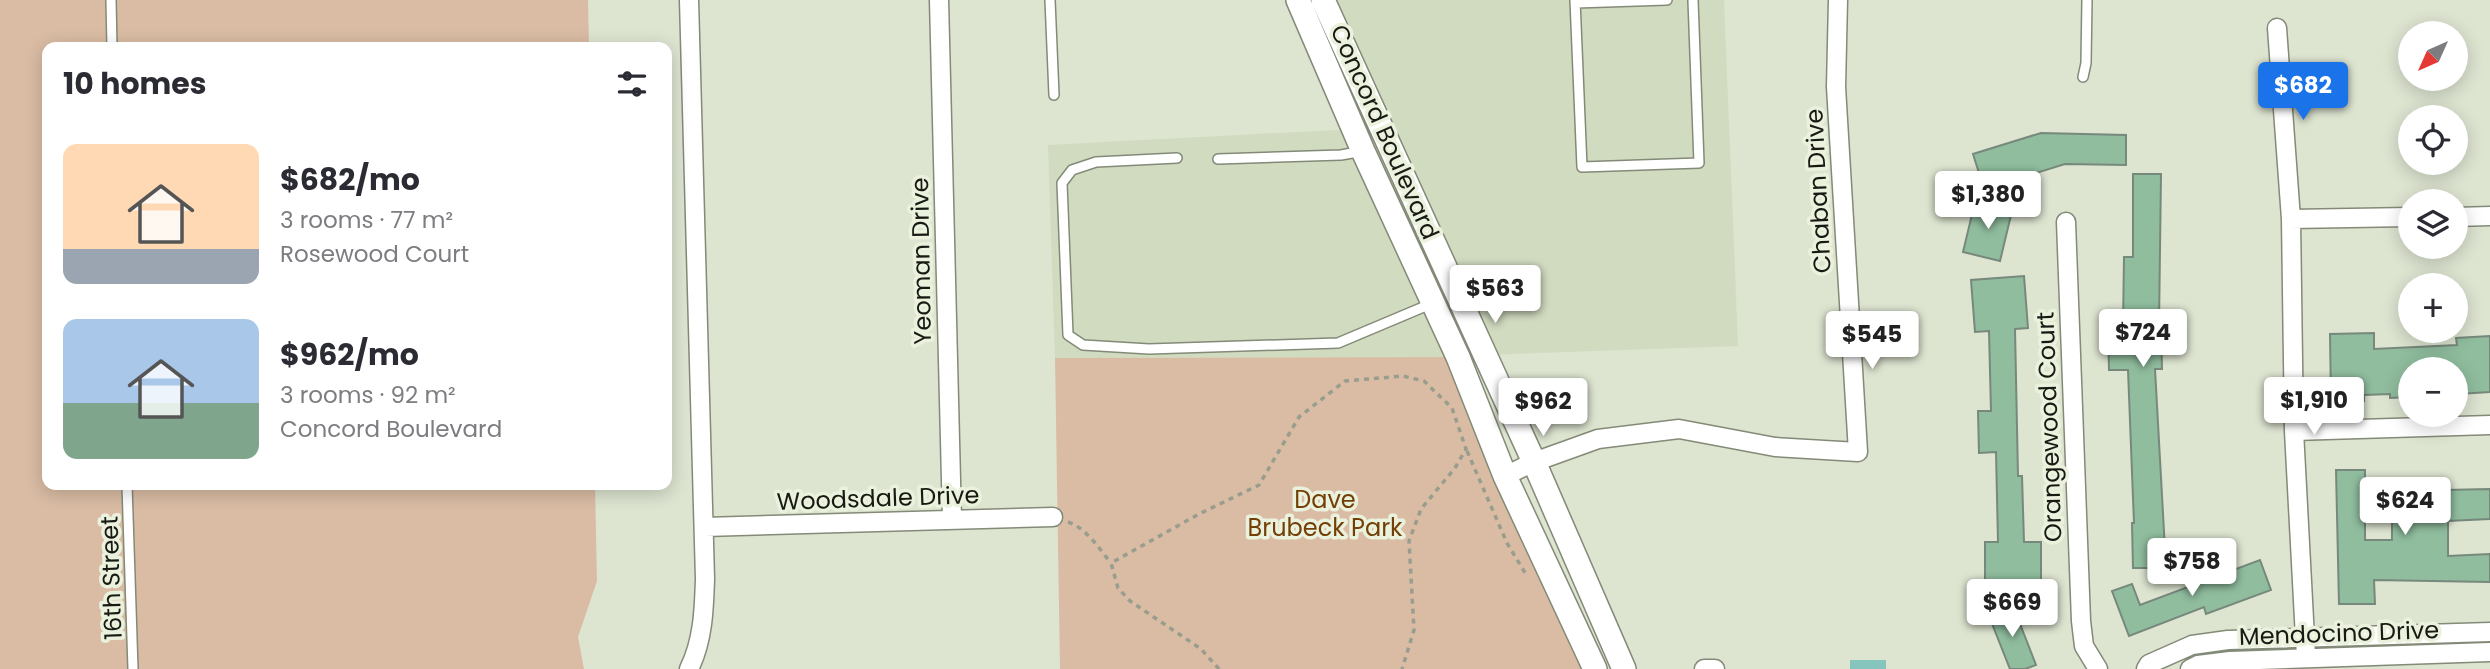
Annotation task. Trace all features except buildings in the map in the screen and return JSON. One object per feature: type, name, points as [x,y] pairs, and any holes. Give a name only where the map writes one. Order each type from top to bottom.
[{"type":"street","points":[[689,0],[705,527],[704,616],[689,669]]},
{"type":"street","name":"Yeoman Drive","points":[[939,0],[952,520]]},
{"type":"street","name":"Concord Boulevard","points":[[1297,0],[1363,152],[1458,357],[1505,475],[1595,669]]},
{"type":"street","name":"Chaban Drive","points":[[1534,462],[1598,439],[1679,429],[1775,447],[1858,452],[1836,87],[1838,0]]},
{"type":"street","name":"Concord Boulevard","points":[[1326,1],[1534,462],[1624,669]]},
{"type":"street","points":[[2277,28],[2291,219],[2294,431],[2306,657]]},
{"type":"street","points":[[2468,217],[2490,216]]},
{"type":"street","points":[[2291,219],[2398,217]]},
{"type":"street","name":"Orangewood Court","points":[[2066,222],[2081,621],[2084,646],[2098,669]]},
{"type":"street","points":[[2294,431],[2490,425]]},
{"type":"street","points":[[1505,475],[1534,462]]},
{"type":"street","name":"Woodsdale Drive","points":[[705,527],[1053,517]]},
{"type":"street","name":"Mendocino Drive","points":[[2146,669],[2149,664],[2192,645],[2228,640],[2490,632]]},
{"type":"street","name":"Mendocino Drive","points":[[2190,669],[2198,665],[2230,660],[2490,652]]},
{"type":"street","points":[[1704,669],[1715,669]]},
{"type":"lane","points":[[111,0],[112,42]]},
{"type":"lane","points":[[1050,0],[1054,95]]},
{"type":"lane","points":[[1667,0],[1575,1],[1582,167],[1699,163],[1693,0]]},
{"type":"lane","points":[[2083,78],[2086,63],[2087,0]]},
{"type":"lane","points":[[1218,159],[1363,152]]},
{"type":"lane","points":[[1177,158],[1097,162],[1072,170],[1062,183],[1068,335],[1083,345],[1149,349],[1338,343],[1411,315],[1433,303]]},
{"type":"lane","name":"16th Street","points":[[127,490],[133,669]]},
{"type":"path","points":[[1111,562],[1259,485],[1299,417],[1345,381],[1404,376],[1424,381],[1452,408],[1466,449],[1507,543],[1529,578]]},
{"type":"path","points":[[1402,669],[1414,630],[1409,541],[1421,509],[1455,468],[1466,449]]},
{"type":"path","points":[[1053,517],[1076,525],[1098,545],[1111,562],[1118,588],[1130,601],[1201,649],[1219,669]]},
{"type":"shaded area","points":[[1323,0],[1724,0],[1738,346],[1484,355]]},
{"type":"shaded area","points":[[1354,129],[1458,357],[1055,358],[1048,145]]},
{"type":"green space","points":[[0,0],[588,0],[589,42],[42,42],[42,490],[595,490],[597,581],[578,637],[584,669],[0,669]]},
{"type":"green space","name":"Dave Brubeck Park","points":[[1458,357],[1595,669],[1060,669],[1055,358]]},
{"type":"water","points":[[1850,660],[1886,660],[1886,669],[1850,669]]}]
